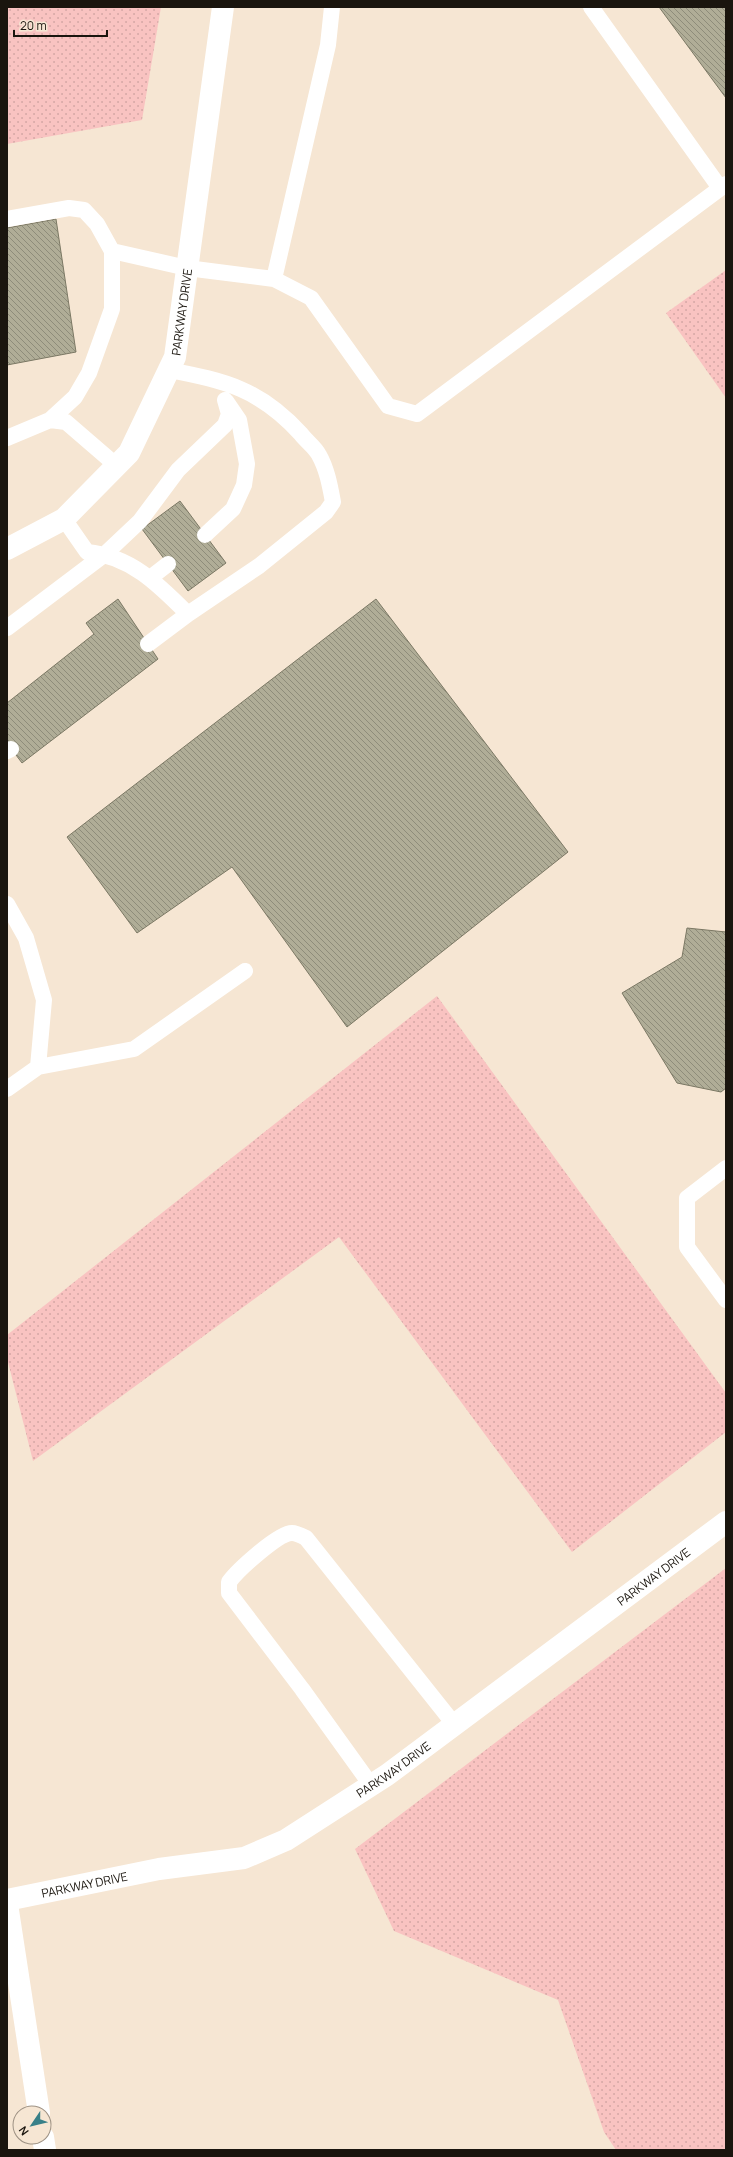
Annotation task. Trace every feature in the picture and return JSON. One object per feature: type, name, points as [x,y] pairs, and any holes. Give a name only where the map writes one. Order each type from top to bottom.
[{"type":"street","name":"PARKWAY DRIVE","points":[[7,549],[64,519],[129,453],[175,356],[223,7]]},
{"type":"street","name":"PARKWAY DRIVE","points":[[7,1900],[160,1869],[244,1858],[286,1840],[371,1785],[726,1522]]},
{"type":"street","points":[[7,1904],[38,2105]]},
{"type":"lane","points":[[274,279],[328,45],[332,7]]},
{"type":"lane","points":[[112,250],[187,268],[274,279],[311,298],[388,406],[417,414],[723,186],[591,7]]},
{"type":"lane","points":[[7,219],[69,208],[84,210],[97,224],[112,250],[112,309],[89,373],[75,397],[50,420],[7,438]]},
{"type":"lane","points":[[148,644],[188,614],[259,566],[326,512],[333,502],[328,476],[319,454],[287,418],[260,397],[214,378],[169,370]]},
{"type":"lane","points":[[205,535],[233,509],[244,485],[247,464],[239,420],[225,400],[214,378]]},
{"type":"lane","points":[[7,628],[105,554],[140,521],[178,470],[225,425],[229,414],[225,400]]},
{"type":"lane","points":[[50,420],[66,422],[117,466]]},
{"type":"lane","points":[[64,519],[87,552],[105,554],[140,570],[188,614]]},
{"type":"lane","points":[[150,578],[168,564]]},
{"type":"lane","points":[[7,904],[26,938],[44,1000],[38,1067]]},
{"type":"lane","points":[[7,1089],[38,1067],[134,1049],[245,972]]},
{"type":"lane","points":[[726,1168],[687,1198],[687,1246],[726,1300]]},
{"type":"lane","points":[[371,1785],[302,1689],[230,1593],[229,1582],[235,1574],[280,1537],[291,1533],[306,1538],[454,1724]]},
{"type":"shaded area","points":[[7,7],[161,7],[142,120],[7,144]]},
{"type":"shaded area","points":[[726,270],[726,398],[666,313]]},
{"type":"shaded area","points":[[437,996],[726,1393],[726,1432],[572,1552],[339,1237],[33,1461],[7,1358],[7,1335]]},
{"type":"shaded area","points":[[726,1568],[726,2150],[616,2150],[604,2132],[558,2000],[394,1931],[355,1849]]},
{"type":"building","points":[[659,7],[726,7],[726,98]]},
{"type":"building","points":[[56,219],[76,352],[7,365],[7,228]]},
{"type":"building","points":[[180,501],[226,563],[188,591],[142,529]]},
{"type":"building","points":[[118,599],[158,659],[22,763],[7,743],[7,703],[94,634],[86,623]]},
{"type":"building","points":[[376,599],[568,852],[347,1027],[232,867],[137,933],[67,837]]},
{"type":"building","points":[[687,928],[726,932],[726,1088],[721,1092],[677,1083],[622,993],[682,957]]}]
